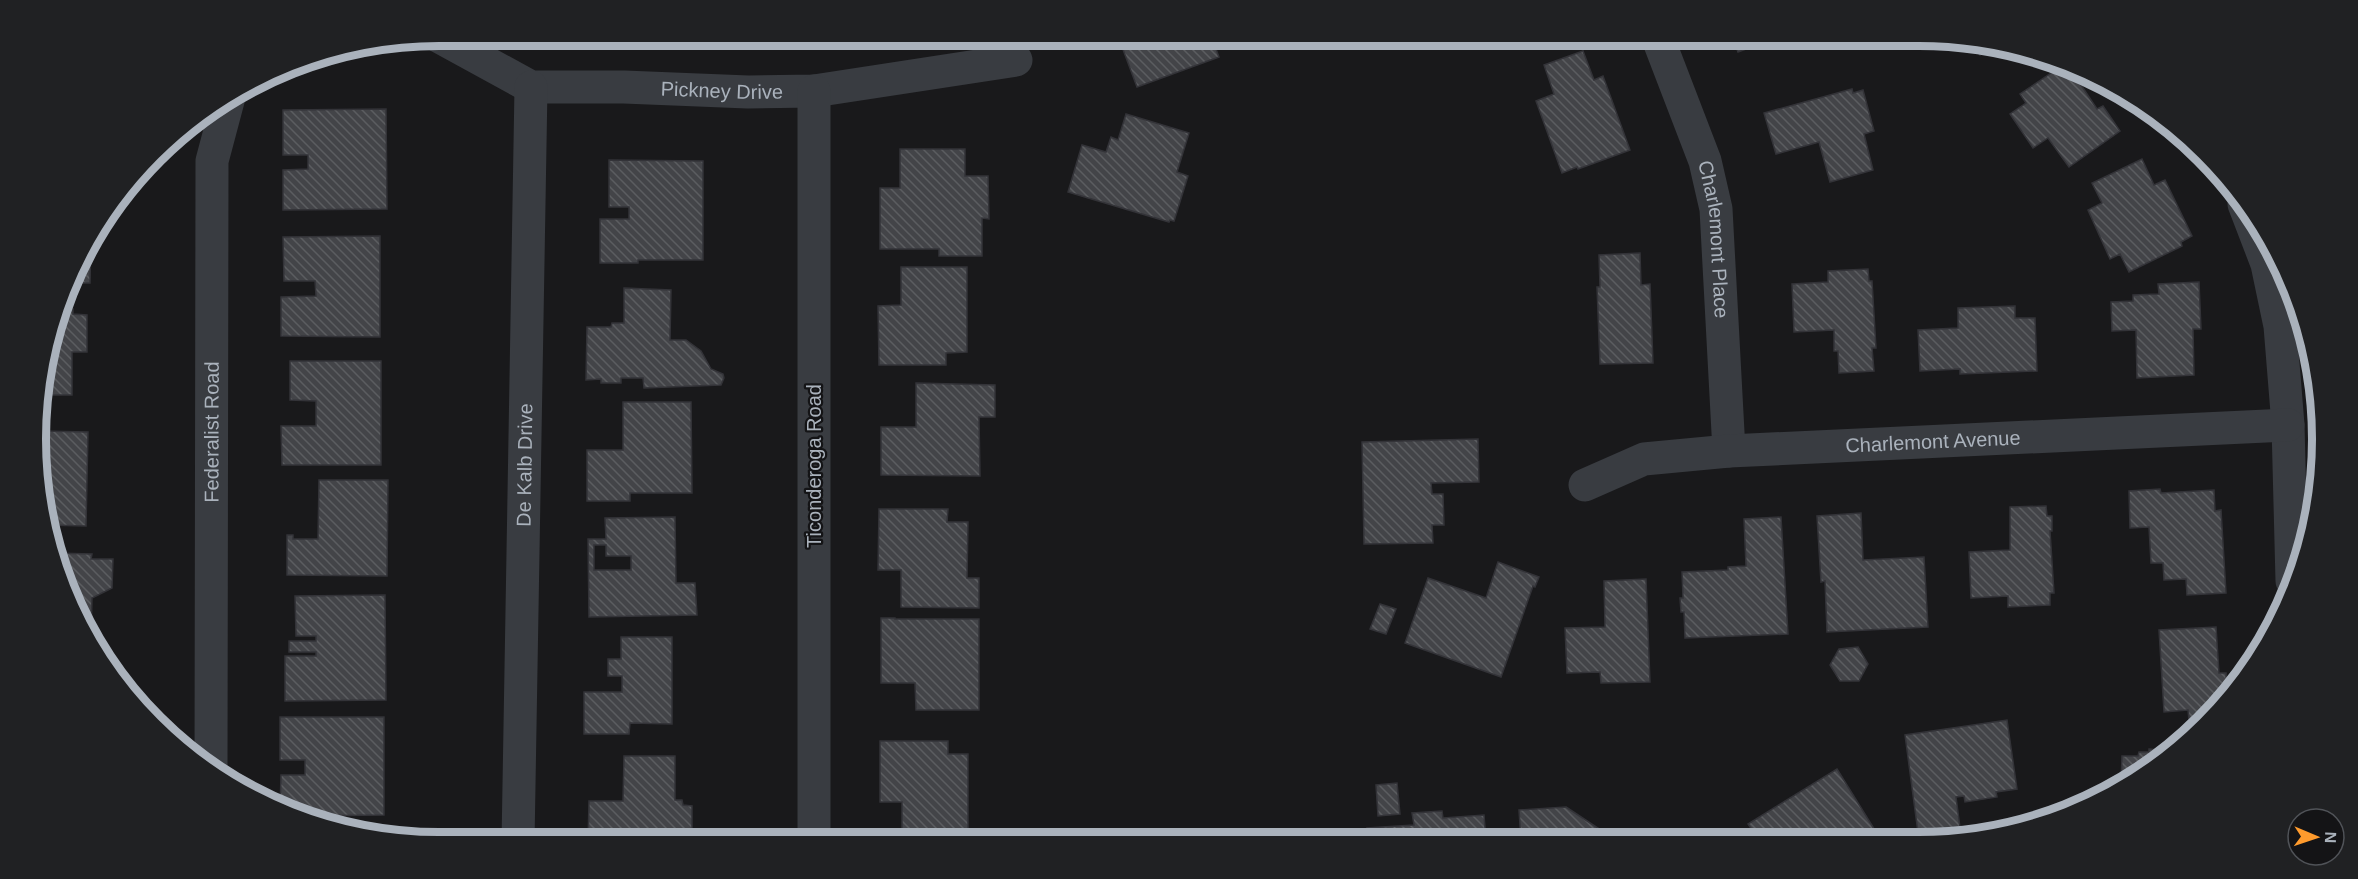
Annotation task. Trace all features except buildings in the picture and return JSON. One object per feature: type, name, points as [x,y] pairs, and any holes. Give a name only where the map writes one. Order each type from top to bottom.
[{"type":"street","name":"Pickney Drive","points":[[456,46],[531,87],[624,87],[748,92],[813,91],[1016,60]]},
{"type":"street","name":"Charlemont Place","points":[[1661,46],[1706,161],[1716,209],[1730,452]]},
{"type":"street","name":"De Kalb Drive","points":[[518,832],[531,87]]},
{"type":"street","name":"Ticonderoga Road","points":[[813,91],[814,832]]},
{"type":"street","name":"Federalist Road","points":[[211,759],[212,161],[226,110]]},
{"type":"street","points":[[2259,243],[2267,264],[2280,326],[2288,425],[2292,564]]},
{"type":"street","name":"Charlemont Avenue","points":[[1585,485],[1644,459],[1730,452],[2288,425]]}]
